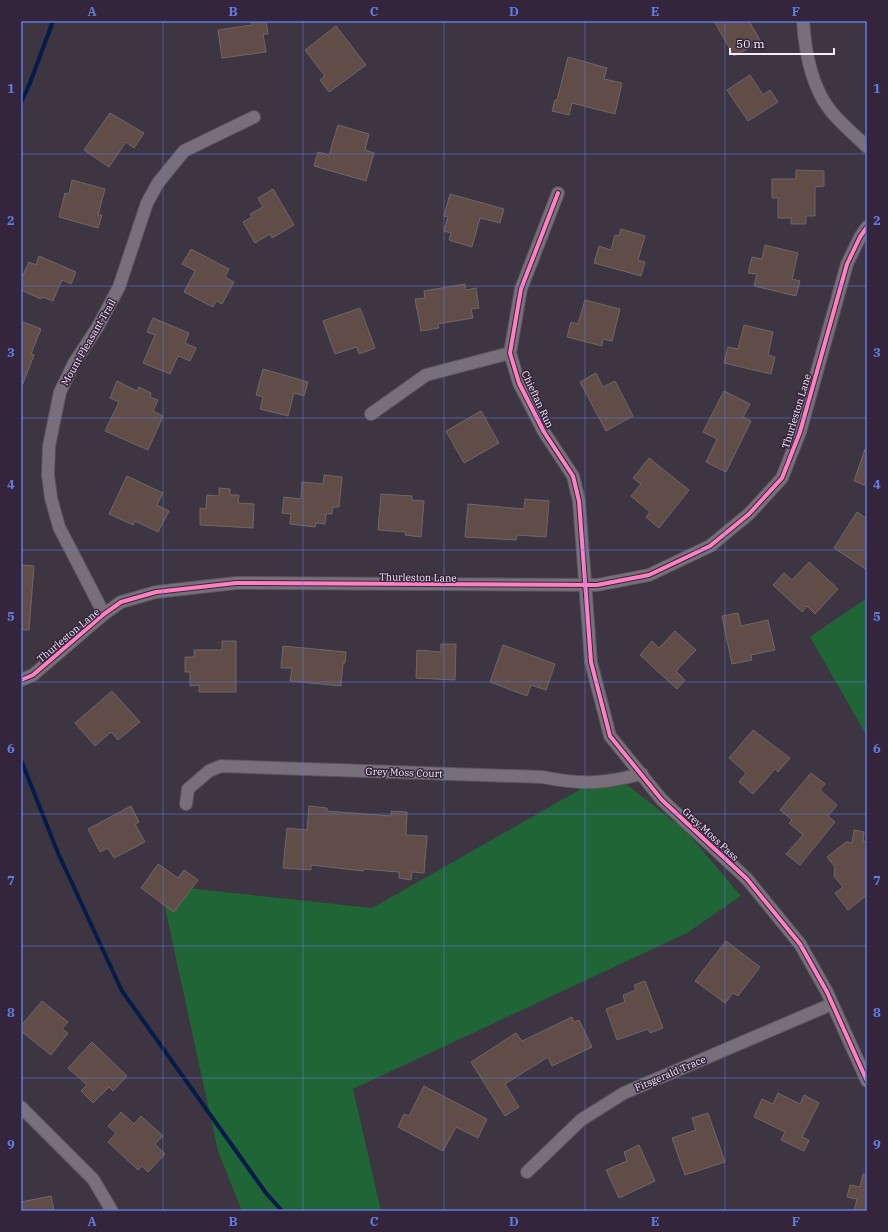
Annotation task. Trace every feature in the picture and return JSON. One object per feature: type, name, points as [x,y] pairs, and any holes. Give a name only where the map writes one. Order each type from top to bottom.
[{"type":"street","points":[[803,21],[810,65],[817,86],[829,109],[867,147]]},
{"type":"street","name":"Mount Pleasant Trail","points":[[104,614],[59,527],[51,498],[48,475],[49,446],[60,392],[74,364],[97,328],[119,287],[147,203],[158,183],[184,151],[254,117]]},
{"type":"street","name":"Chieftan Run","points":[[558,193],[521,289],[510,353],[519,383],[541,425],[573,476],[579,501],[584,586]]},
{"type":"street","name":"Thurleston Lane","points":[[21,680],[33,675],[104,614],[121,602],[156,592],[236,583],[584,586],[649,575],[710,546],[749,514],[782,478],[800,432],[847,264],[860,237],[867,227]]},
{"type":"street","points":[[371,414],[426,376],[510,353]]},
{"type":"street","name":"Grey Moss Pass","points":[[584,586],[591,662],[610,736],[662,800],[747,878],[800,944],[832,1004],[867,1081]]},
{"type":"street","name":"Grey Moss Court","points":[[186,804],[188,789],[209,772],[221,766],[542,777],[574,783],[590,784],[614,781],[642,774]]},
{"type":"street","name":"Fitsgerald Trace","points":[[527,1172],[581,1120],[624,1093],[832,1004]]},
{"type":"street","points":[[21,1107],[93,1179],[112,1211]]},
{"type":"green space","points":[[867,598],[867,736],[810,637]]},
{"type":"green space","points":[[611,772],[686,831],[741,896],[687,933],[353,1089],[381,1211],[242,1211],[218,1151],[160,885],[372,908]]},
{"type":"building","points":[[252,21],[266,21],[268,34],[263,34],[266,52],[222,58],[218,30],[252,25]]},
{"type":"building","points":[[714,21],[749,21],[761,42],[734,56]]},
{"type":"building","points":[[336,26],[366,65],[329,92],[320,80],[325,76],[305,50]]},
{"type":"building","points":[[568,57],[607,68],[604,79],[622,83],[615,114],[572,103],[569,115],[552,111],[555,100],[557,100]]},
{"type":"building","points":[[750,75],[763,95],[770,90],[778,102],[748,121],[727,90]]},
{"type":"building","points":[[110,113],[144,133],[134,148],[126,142],[109,167],[84,150]]},
{"type":"building","points":[[338,125],[369,134],[365,150],[374,153],[366,181],[314,166],[318,152],[329,155]]},
{"type":"building","points":[[796,170],[824,171],[824,186],[815,187],[815,216],[806,216],[806,224],[791,224],[791,218],[778,218],[778,198],[772,198],[772,179],[796,179]]},
{"type":"building","points":[[72,180],[105,189],[98,215],[102,215],[98,228],[59,217],[65,193],[69,194]]},
{"type":"building","points":[[273,189],[294,225],[272,238],[270,234],[255,243],[243,222],[252,217],[250,214],[263,207],[258,198]]},
{"type":"building","points":[[450,194],[504,209],[500,223],[480,218],[472,247],[449,240],[451,233],[444,231],[448,217],[444,216]]},
{"type":"building","points":[[621,229],[645,236],[638,260],[645,262],[641,276],[594,263],[599,246],[611,250],[615,235],[619,236]]},
{"type":"building","points":[[765,245],[798,253],[792,279],[800,281],[796,296],[754,286],[757,274],[748,273],[752,257],[762,259]]},
{"type":"building","points":[[191,249],[229,269],[225,277],[234,282],[222,304],[216,301],[213,307],[184,292],[195,271],[182,264]]},
{"type":"building","points":[[39,256],[76,272],[71,284],[62,280],[53,301],[42,297],[41,299],[21,290],[21,280],[29,262],[36,265]]},
{"type":"building","points":[[465,284],[466,290],[476,288],[479,308],[471,309],[473,318],[438,324],[439,328],[421,331],[415,299],[425,298],[424,291]]},
{"type":"building","points":[[585,300],[620,309],[612,341],[603,339],[602,346],[567,337],[571,322],[578,324]]},
{"type":"building","points":[[360,308],[375,348],[359,354],[357,347],[335,354],[323,321]]},
{"type":"building","points":[[153,318],[189,333],[185,343],[196,348],[190,361],[178,356],[170,374],[143,363],[155,335],[147,332]]},
{"type":"building","points":[[21,321],[41,329],[31,354],[34,355],[22,386]]},
{"type":"building","points":[[744,325],[773,332],[768,355],[775,357],[771,374],[724,363],[728,347],[738,349]]},
{"type":"building","points":[[263,369],[308,382],[304,396],[294,393],[288,416],[260,409],[263,397],[256,395]]},
{"type":"building","points":[[596,373],[603,387],[615,381],[633,416],[606,431],[580,382]]},
{"type":"building","points":[[117,381],[137,391],[139,387],[151,393],[150,397],[158,400],[153,411],[163,416],[148,450],[105,431],[119,402],[110,398]]},
{"type":"building","points":[[724,391],[750,404],[743,417],[751,421],[726,472],[706,462],[717,439],[703,432]]},
{"type":"building","points":[[481,411],[499,443],[464,463],[446,431]]},
{"type":"building","points":[[865,449],[867,450],[867,486],[854,481]]},
{"type":"building","points":[[649,458],[689,490],[659,528],[646,517],[650,512],[631,496],[641,484],[633,478]]},
{"type":"building","points":[[324,475],[342,477],[339,507],[333,507],[332,514],[326,514],[325,524],[316,523],[315,527],[290,524],[291,514],[282,513],[284,497],[301,499],[302,482],[323,484]]},
{"type":"building","points":[[127,476],[163,493],[157,505],[169,511],[158,532],[135,521],[133,525],[109,514]]},
{"type":"building","points":[[219,488],[230,489],[230,495],[239,495],[238,503],[254,504],[253,528],[200,525],[200,508],[206,509],[207,495],[219,496]]},
{"type":"building","points":[[381,494],[412,496],[412,500],[424,501],[421,537],[405,535],[406,532],[378,530]]},
{"type":"building","points":[[525,499],[549,501],[546,537],[517,535],[516,540],[465,537],[468,504],[524,509]]},
{"type":"building","points":[[857,512],[867,519],[867,570],[834,548]]},
{"type":"building","points":[[809,562],[838,589],[815,614],[807,606],[802,612],[773,585],[784,573],[792,580]]},
{"type":"building","points":[[21,565],[34,566],[29,630],[21,630]]},
{"type":"building","points":[[738,613],[741,626],[768,620],[775,650],[751,655],[752,660],[732,664],[722,616]]},
{"type":"building","points":[[675,631],[696,650],[676,671],[685,680],[677,689],[640,655],[652,641],[659,648]]},
{"type":"building","points":[[222,641],[236,641],[236,692],[199,692],[199,685],[190,686],[190,672],[185,672],[185,657],[194,657],[194,650],[222,650]]},
{"type":"building","points":[[441,644],[456,644],[455,680],[416,678],[417,650],[441,652]]},
{"type":"building","points":[[503,645],[555,664],[546,690],[531,685],[527,696],[490,682]]},
{"type":"building","points":[[283,646],[346,652],[345,663],[343,663],[341,686],[290,681],[292,668],[281,668]]},
{"type":"building","points":[[112,691],[140,722],[118,740],[111,732],[95,746],[75,723]]},
{"type":"building","points":[[753,730],[790,758],[778,772],[775,769],[753,794],[739,782],[746,773],[729,758]]},
{"type":"building","points":[[811,773],[825,784],[820,790],[837,805],[828,816],[835,822],[800,865],[786,854],[803,835],[789,823],[792,820],[780,810]]},
{"type":"building","points":[[131,806],[139,822],[135,824],[145,842],[114,858],[108,848],[100,852],[88,829]]},
{"type":"building","points":[[309,806],[327,808],[327,811],[391,816],[391,811],[407,812],[406,835],[427,836],[424,873],[412,872],[411,880],[399,878],[399,872],[364,869],[363,871],[311,865],[311,870],[283,868],[287,828],[307,830]]},
{"type":"building","points":[[854,830],[864,832],[863,841],[867,842],[867,895],[848,910],[835,893],[843,887],[834,876],[835,867],[827,857],[846,842],[852,843]]},
{"type":"building","points":[[158,864],[178,878],[184,870],[198,880],[174,912],[141,888]]},
{"type":"building","points":[[726,941],[760,967],[738,996],[733,993],[725,1003],[695,981]]},
{"type":"building","points":[[645,981],[663,1028],[650,1033],[648,1029],[617,1040],[606,1009],[625,1002],[623,995],[636,990],[634,985]]},
{"type":"building","points":[[42,1001],[68,1022],[62,1029],[68,1033],[51,1055],[21,1031],[21,1026]]},
{"type":"building","points":[[572,1017],[574,1022],[579,1020],[592,1047],[552,1066],[548,1057],[505,1084],[519,1107],[505,1116],[471,1062],[516,1033],[522,1041]]},
{"type":"building","points":[[92,1042],[127,1076],[113,1091],[109,1087],[93,1103],[81,1091],[87,1085],[68,1068]]},
{"type":"building","points":[[424,1086],[487,1119],[478,1138],[456,1127],[443,1151],[398,1127],[404,1114],[409,1116]]},
{"type":"building","points":[[778,1093],[800,1104],[804,1095],[819,1103],[802,1137],[809,1140],[804,1151],[781,1140],[785,1132],[754,1117],[762,1099],[773,1104]]},
{"type":"building","points":[[121,1112],[134,1124],[141,1116],[163,1136],[155,1144],[165,1154],[148,1172],[142,1166],[138,1170],[108,1142],[116,1133],[108,1126]]},
{"type":"building","points":[[708,1113],[725,1162],[685,1175],[672,1138],[696,1130],[692,1118]]},
{"type":"building","points":[[639,1145],[655,1181],[619,1198],[606,1170],[627,1161],[624,1152]]},
{"type":"building","points":[[863,1174],[867,1175],[867,1211],[854,1211],[857,1199],[847,1197],[850,1185],[860,1187]]},
{"type":"building","points":[[51,1196],[54,1211],[21,1211],[21,1202]]},
{"type":"waterway","points":[[21,103],[53,21]]},
{"type":"waterway","points":[[21,760],[58,853],[122,991],[266,1193],[282,1211]]},
{"type":"cycle path","points":[[558,193],[521,289],[510,353],[519,383],[544,432],[573,476],[579,501],[591,662],[610,736],[662,800],[747,879],[800,944],[827,992],[867,1081]]},
{"type":"cycle path","points":[[21,680],[33,675],[104,614],[121,602],[156,592],[236,583],[597,585],[649,575],[710,546],[749,514],[782,478],[800,432],[847,264],[860,237],[867,227]]}]
